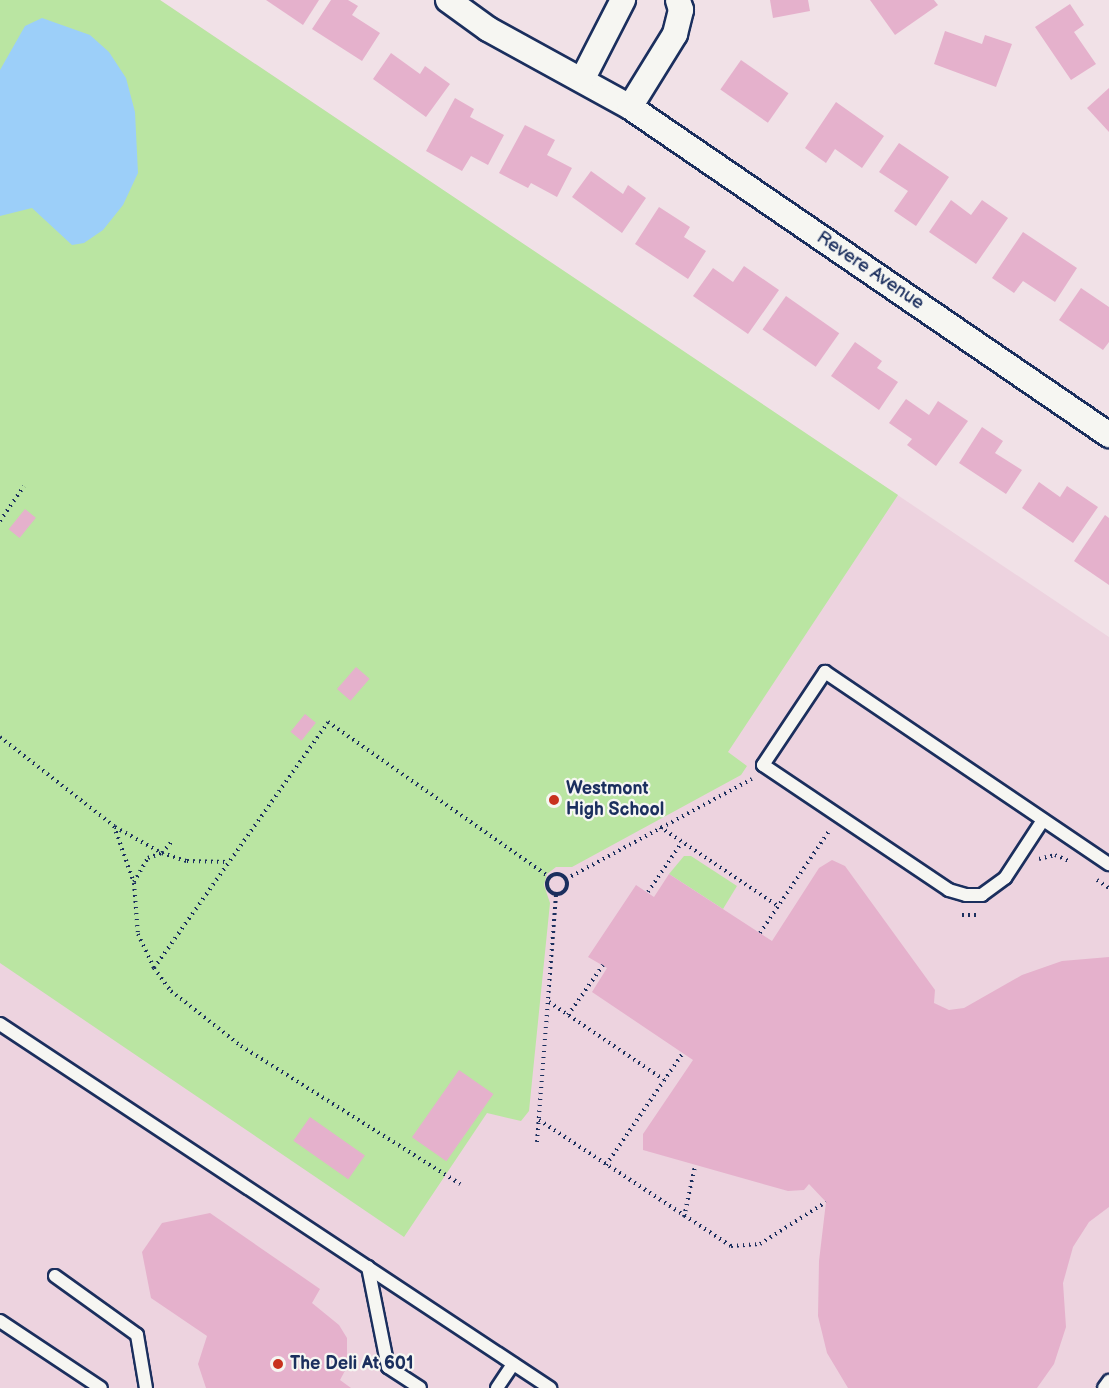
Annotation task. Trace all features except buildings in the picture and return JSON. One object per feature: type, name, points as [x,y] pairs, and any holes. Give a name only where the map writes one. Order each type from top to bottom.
[{"type":"street","name":"Revere Avenue","points":[[448,0],[488,28],[583,78],[630,107],[1109,435]]},
{"type":"street","points":[[583,78],[623,0]]},
{"type":"street","points":[[630,107],[675,34],[681,10],[678,0]]},
{"type":"lane","points":[[1043,820],[1005,878],[982,895],[966,895],[949,890],[763,765],[825,672],[1109,864]]},
{"type":"lane","points":[[0,1024],[550,1388]]},
{"type":"lane","points":[[368,1267],[388,1367],[420,1388]]},
{"type":"lane","points":[[55,1276],[137,1335],[146,1388]]},
{"type":"lane","points":[[0,1321],[101,1388]]},
{"type":"lane","points":[[496,1388],[513,1364]]},
{"type":"lane","points":[[1104,1388],[1109,1381]]},
{"type":"path","points":[[0,521],[24,486]]},
{"type":"path","points":[[154,968],[328,722],[549,878]]},
{"type":"path","points":[[0,737],[114,826],[162,853],[187,861],[229,862]]},
{"type":"path","points":[[566,879],[751,778],[761,784]]},
{"type":"path","points":[[820,824],[840,837]]},
{"type":"path","points":[[114,826],[134,883],[138,934],[154,968],[193,1010],[241,1046],[460,1184]]},
{"type":"path","points":[[660,827],[778,906]]},
{"type":"path","points":[[760,933],[830,831]]},
{"type":"path","points":[[134,883],[148,858],[162,853],[173,840]]},
{"type":"path","points":[[648,892],[682,842]]},
{"type":"path","points":[[1035,861],[1055,855],[1075,865]]},
{"type":"path","points":[[556,894],[547,888],[549,878],[557,873],[566,879]]},
{"type":"path","points":[[1092,877],[1109,888]]},
{"type":"path","points":[[556,894],[566,890],[566,879]]},
{"type":"path","points":[[537,1142],[556,894]]},
{"type":"path","points":[[953,912],[972,916],[986,913]]},
{"type":"path","points":[[568,1016],[603,965]]},
{"type":"path","points":[[548,1002],[664,1080]]},
{"type":"path","points":[[606,1165],[683,1053]]},
{"type":"path","points":[[539,1120],[718,1241],[746,1247],[760,1244],[826,1202]]},
{"type":"path","points":[[684,1217],[695,1166]]},
{"type":"shaded area","name":"Westmont High School","points":[[0,0],[160,0],[1109,637],[1109,1388],[0,1388]]},
{"type":"green space","name":"Westmont High School","points":[[0,0],[160,0],[898,495],[728,752],[747,766],[741,775],[572,867],[556,867],[547,874],[544,885],[550,903],[529,1111],[521,1121],[487,1113],[404,1237],[0,963]]},
{"type":"green space","points":[[684,856],[691,856],[737,886],[723,909],[669,874]]},
{"type":"water","points":[[42,18],[90,35],[109,52],[126,78],[135,112],[138,173],[123,205],[103,230],[84,243],[72,245],[32,208],[0,216],[0,70],[25,26]]},
{"type":"place","name":"Westmont High School","points":[[554,800]]},
{"type":"place","name":"The Deli At 601","points":[[278,1364]]}]
